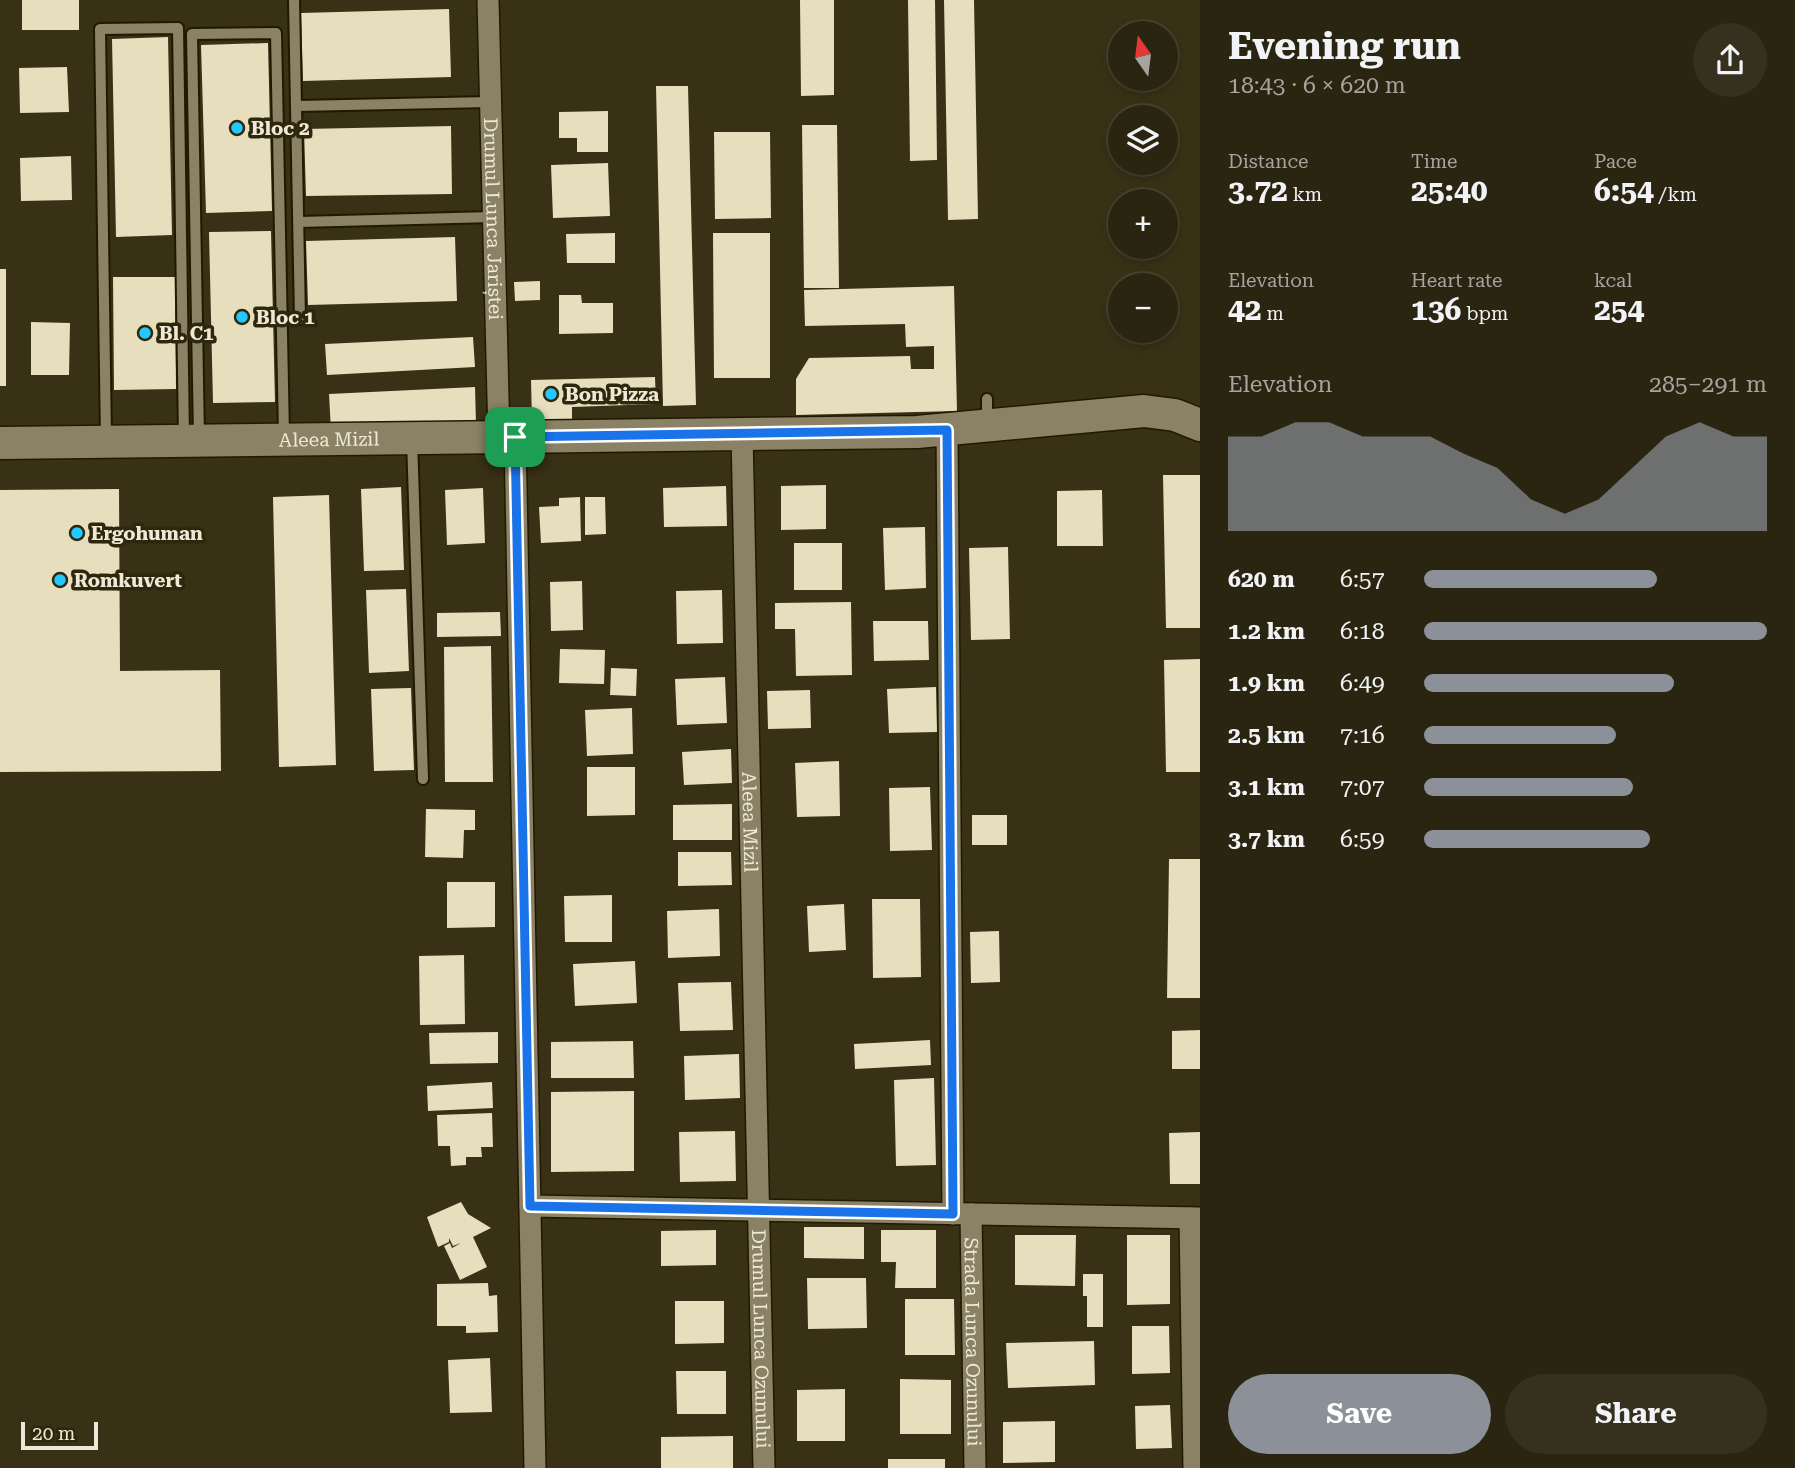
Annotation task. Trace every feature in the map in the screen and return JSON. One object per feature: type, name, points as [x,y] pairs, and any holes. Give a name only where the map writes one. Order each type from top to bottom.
[{"type":"street","name":"Drumul Lunca Jariștei","points":[[488,0],[493,217],[507,437],[530,1206],[535,1468]]},
{"type":"street","name":"Aleea Mizil","points":[[0,443],[947,430],[987,412],[1144,411],[1175,415],[1200,425]]},
{"type":"street","name":"Strada Lunca Ozunului","points":[[947,430],[962,1214],[975,1468]]},
{"type":"street","name":"Aleea Mizil","points":[[742,433],[759,1210]]},
{"type":"street","name":"Drumul Lunca Ozunului","points":[[530,1206],[1195,1218],[1194,1468]]},
{"type":"street","name":"Drumul Lunca Ozunului","points":[[759,1210],[764,1468]]},
{"type":"lane","points":[[294,0],[300,319]]},
{"type":"lane","points":[[106,442],[100,29],[177,28],[192,441]]},
{"type":"lane","points":[[192,441],[192,34],[276,33],[284,440]]},
{"type":"lane","points":[[297,106],[490,102]]},
{"type":"lane","points":[[299,222],[493,217]]},
{"type":"lane","points":[[412,438],[423,779]]},
{"type":"building","points":[[22,0],[79,0],[79,30],[22,30]]},
{"type":"building","points":[[800,0],[834,0],[834,95],[801,96]]},
{"type":"building","points":[[908,0],[935,0],[937,160],[910,161]]},
{"type":"building","points":[[944,0],[974,0],[978,219],[948,220]]},
{"type":"building","points":[[449,9],[451,77],[303,81],[301,13]]},
{"type":"building","points":[[168,37],[172,235],[116,237],[112,39]]},
{"type":"building","name":"Bloc 2","points":[[268,43],[272,211],[206,213],[201,45]]},
{"type":"building","points":[[67,67],[69,112],[20,113],[19,68]]},
{"type":"building","points":[[656,86],[688,86],[696,405],[663,406]]},
{"type":"building","points":[[608,111],[608,152],[577,152],[577,138],[559,138],[559,112]]},
{"type":"building","points":[[802,125],[837,125],[839,288],[804,288]]},
{"type":"building","points":[[451,126],[452,194],[306,196],[304,129]]},
{"type":"building","points":[[714,132],[770,132],[771,218],[715,219]]},
{"type":"building","points":[[71,156],[72,200],[21,201],[20,158]]},
{"type":"building","points":[[608,163],[610,216],[553,218],[551,165]]},
{"type":"building","name":"Bloc 1","points":[[271,231],[275,402],[213,403],[209,232]]},
{"type":"building","points":[[615,233],[615,263],[567,263],[566,234]]},
{"type":"building","points":[[713,233],[770,233],[770,378],[714,378]]},
{"type":"building","points":[[455,237],[457,301],[308,305],[306,241]]},
{"type":"building","points":[[0,269],[6,269],[6,386],[0,386]]},
{"type":"building","name":"Bl. C1","points":[[113,277],[175,277],[176,389],[114,390]]},
{"type":"building","points":[[540,281],[540,300],[515,301],[514,282]]},
{"type":"building","points":[[954,286],[957,411],[796,415],[796,379],[809,358],[910,356],[911,369],[934,369],[934,346],[906,347],[905,324],[805,326],[804,290]]},
{"type":"building","points":[[559,295],[581,295],[582,303],[613,303],[613,333],[559,334]]},
{"type":"building","points":[[31,322],[70,323],[69,375],[31,375]]},
{"type":"building","points":[[473,337],[475,367],[327,375],[325,344]]},
{"type":"building","points":[[655,377],[656,404],[572,407],[572,421],[532,422],[531,380]]},
{"type":"building","points":[[475,387],[476,424],[331,431],[329,394]]},
{"type":"building","points":[[1163,475],[1200,475],[1200,628],[1166,628]]},
{"type":"building","points":[[826,485],[826,529],[781,530],[781,486]]},
{"type":"building","points":[[726,486],[727,526],[664,527],[663,488]]},
{"type":"building","points":[[401,487],[404,570],[364,571],[361,489]]},
{"type":"building","points":[[483,488],[485,543],[447,545],[445,490]]},
{"type":"building","name":"Romkuvert","points":[[119,489],[120,671],[220,670],[221,771],[0,772],[0,490]]},
{"type":"building","points":[[1102,490],[1103,546],[1057,546],[1057,491]]},
{"type":"building","points":[[329,495],[336,765],[279,767],[273,497]]},
{"type":"building","points":[[580,497],[581,541],[541,543],[539,507],[559,506],[559,498]]},
{"type":"building","points":[[585,497],[605,497],[606,534],[585,535]]},
{"type":"building","points":[[925,527],[926,588],[885,590],[883,528]]},
{"type":"building","points":[[794,543],[842,543],[842,590],[794,590]]},
{"type":"building","points":[[1008,547],[1010,639],[971,640],[969,548]]},
{"type":"building","points":[[582,581],[583,630],[551,631],[550,582]]},
{"type":"building","points":[[406,589],[409,671],[369,673],[366,590]]},
{"type":"building","points":[[722,590],[723,643],[677,644],[676,591]]},
{"type":"building","points":[[851,602],[852,675],[796,676],[795,629],[775,629],[775,603]]},
{"type":"building","points":[[500,612],[501,636],[437,637],[437,613]]},
{"type":"building","points":[[873,621],[928,621],[929,660],[874,661]]},
{"type":"building","points":[[491,646],[493,782],[445,782],[444,647]]},
{"type":"building","points":[[560,649],[605,650],[604,684],[559,683]]},
{"type":"building","points":[[1200,659],[1200,772],[1166,772],[1164,660]]},
{"type":"building","points":[[611,668],[637,669],[636,696],[610,695]]},
{"type":"building","points":[[725,677],[727,723],[677,725],[675,679]]},
{"type":"building","points":[[936,687],[937,732],[889,733],[887,689]]},
{"type":"building","points":[[411,688],[414,770],[374,771],[371,689]]},
{"type":"building","points":[[810,690],[811,728],[768,729],[767,691]]},
{"type":"building","points":[[632,708],[633,754],[587,756],[585,710]]},
{"type":"building","points":[[731,749],[732,783],[684,785],[682,752]]},
{"type":"building","points":[[839,761],[840,816],[797,817],[795,763]]},
{"type":"building","points":[[587,767],[635,767],[635,815],[587,816]]},
{"type":"building","points":[[930,787],[932,850],[890,851],[889,788]]},
{"type":"building","points":[[732,804],[732,840],[673,840],[673,805]]},
{"type":"building","points":[[426,809],[475,810],[475,830],[464,830],[463,858],[425,857]]},
{"type":"building","points":[[972,815],[1007,815],[1007,845],[972,845]]},
{"type":"building","points":[[678,852],[731,852],[732,885],[678,886]]},
{"type":"building","points":[[1169,859],[1200,859],[1200,998],[1167,998]]},
{"type":"building","points":[[447,882],[495,882],[495,927],[447,928]]},
{"type":"building","points":[[612,895],[612,942],[565,942],[564,896]]},
{"type":"building","points":[[872,899],[920,899],[921,977],[873,978]]},
{"type":"building","points":[[844,904],[846,950],[809,952],[807,906]]},
{"type":"building","points":[[719,909],[720,956],[668,958],[667,911]]},
{"type":"building","points":[[999,931],[1000,982],[971,983],[970,932]]},
{"type":"building","points":[[464,955],[465,1024],[420,1025],[419,956]]},
{"type":"building","points":[[635,961],[637,1003],[575,1006],[573,964]]},
{"type":"building","points":[[731,982],[733,1030],[680,1031],[678,983]]},
{"type":"building","points":[[1200,1030],[1200,1069],[1172,1069],[1172,1031]]},
{"type":"building","points":[[498,1032],[498,1063],[430,1064],[429,1033]]},
{"type":"building","points":[[930,1040],[931,1065],[855,1069],[854,1044]]},
{"type":"building","points":[[633,1041],[634,1078],[551,1078],[551,1042]]},
{"type":"building","points":[[739,1054],[740,1098],[685,1100],[684,1056]]},
{"type":"building","points":[[934,1078],[936,1165],[896,1166],[894,1080]]},
{"type":"building","points":[[492,1082],[493,1108],[428,1111],[427,1086]]},
{"type":"building","points":[[634,1091],[634,1171],[551,1172],[551,1092]]},
{"type":"building","points":[[492,1113],[493,1147],[481,1147],[482,1157],[466,1157],[466,1165],[451,1166],[450,1146],[438,1146],[437,1115]]},
{"type":"building","points":[[735,1131],[736,1181],[680,1182],[679,1132]]},
{"type":"building","points":[[1200,1132],[1200,1184],[1170,1184],[1169,1133]]},
{"type":"building","points":[[461,1202],[468,1214],[491,1228],[473,1237],[487,1267],[460,1280],[444,1246],[450,1243],[452,1248],[461,1243],[453,1246],[449,1238],[449,1242],[438,1247],[427,1217]]},
{"type":"building","points":[[804,1227],[864,1227],[864,1259],[804,1258]]},
{"type":"building","points":[[716,1230],[716,1265],[661,1266],[661,1231]]},
{"type":"building","points":[[881,1230],[936,1230],[936,1288],[895,1288],[896,1262],[881,1262]]},
{"type":"building","points":[[1015,1235],[1076,1235],[1075,1286],[1015,1285]]},
{"type":"building","points":[[1127,1235],[1170,1235],[1170,1304],[1127,1305]]},
{"type":"building","points":[[1083,1274],[1103,1274],[1103,1327],[1087,1327],[1087,1296],[1083,1296]]},
{"type":"building","points":[[807,1278],[866,1278],[867,1328],[808,1329]]},
{"type":"building","points":[[488,1283],[489,1296],[497,1295],[498,1332],[466,1333],[466,1326],[437,1326],[437,1284]]},
{"type":"building","points":[[905,1299],[954,1299],[955,1355],[905,1355]]},
{"type":"building","points":[[675,1301],[724,1301],[724,1343],[675,1344]]},
{"type":"building","points":[[1132,1326],[1169,1326],[1170,1373],[1132,1374]]},
{"type":"building","points":[[1094,1341],[1095,1385],[1008,1388],[1006,1343]]},
{"type":"building","points":[[490,1358],[492,1412],[450,1413],[448,1360]]},
{"type":"building","points":[[676,1371],[726,1371],[726,1414],[677,1414]]},
{"type":"building","points":[[900,1379],[951,1380],[951,1434],[900,1434]]},
{"type":"building","points":[[845,1389],[845,1441],[797,1441],[797,1390]]},
{"type":"building","points":[[1170,1405],[1172,1448],[1136,1449],[1135,1406]]},
{"type":"building","points":[[1055,1421],[1055,1462],[1003,1463],[1003,1422]]},
{"type":"building","points":[[733,1436],[733,1468],[661,1468],[661,1437]]},
{"type":"building","points":[[888,1459],[945,1459],[945,1468],[888,1468]]},
{"type":"place","name":"Bloc 2","points":[[237,128]]},
{"type":"place","name":"Bloc 1","points":[[242,317]]},
{"type":"place","name":"Bl. C1","points":[[145,333]]},
{"type":"place","name":"Bon Pizza","points":[[551,394]]},
{"type":"place","name":"Ergohuman","points":[[77,533]]},
{"type":"place","name":"Romkuvert","points":[[60,580]]},
{"type":"route","points":[[947,430],[953,1214],[530,1206],[515,437],[947,430]]}]
